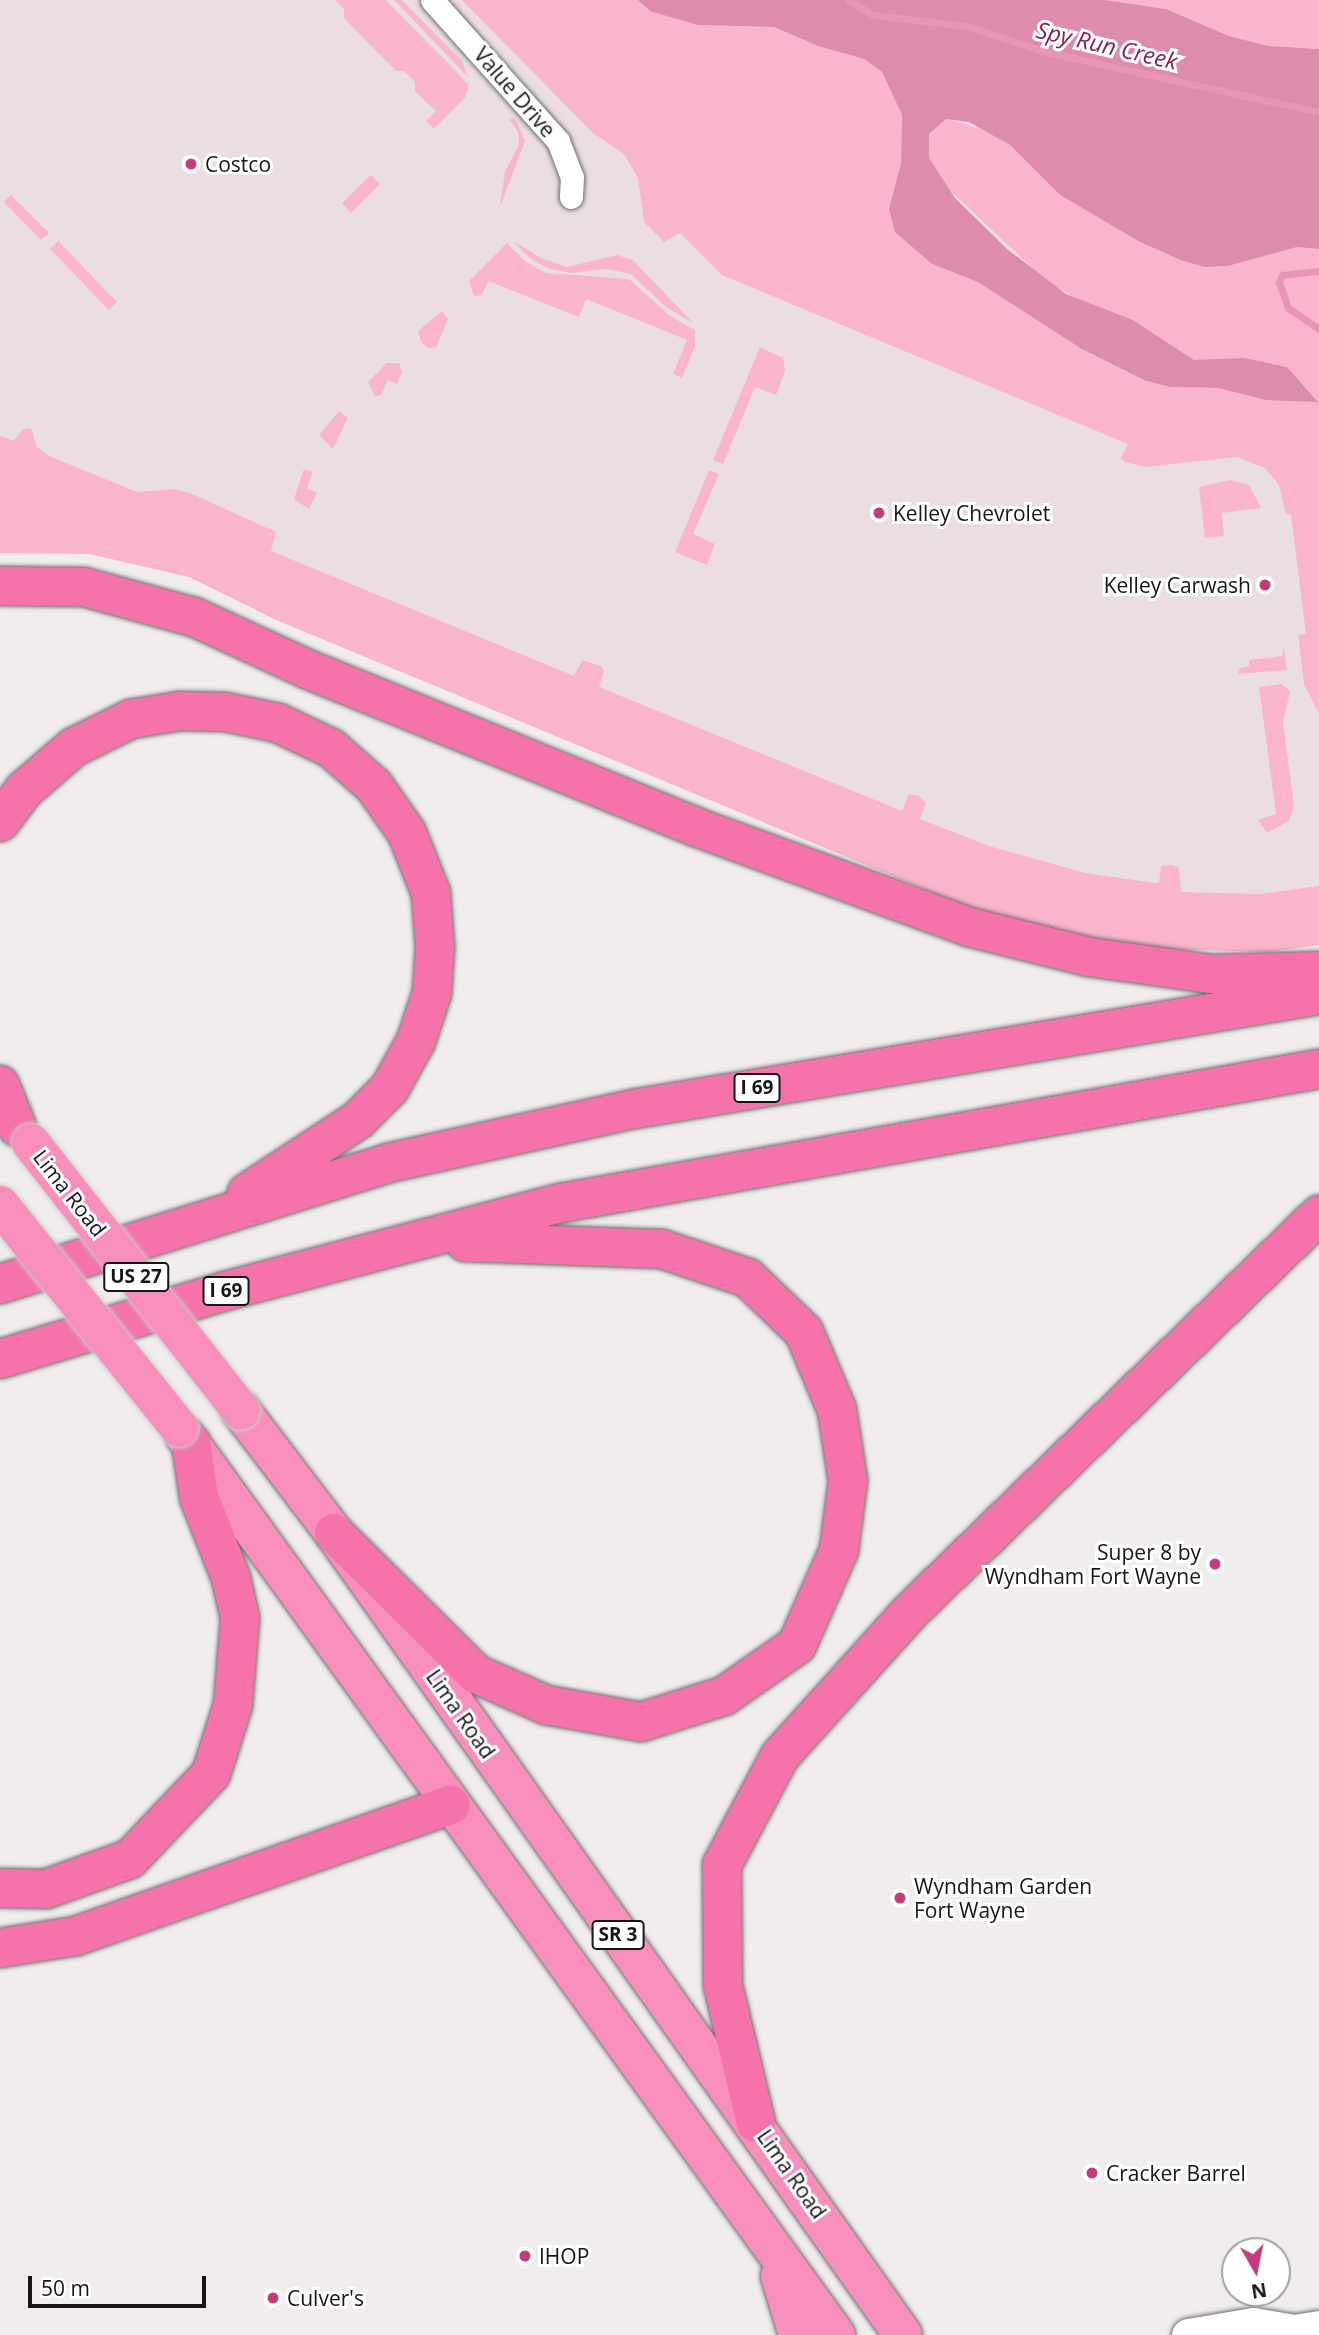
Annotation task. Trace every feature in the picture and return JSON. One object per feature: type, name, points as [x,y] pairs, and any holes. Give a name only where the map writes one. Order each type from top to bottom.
[{"type":"highway","points":[[0,586],[84,587],[194,617],[307,669],[696,827],[969,927],[1089,957],[1211,974],[1319,971]]},
{"type":"highway","points":[[0,822],[24,790],[85,741],[131,719],[180,711],[225,712],[278,723],[331,748],[374,786],[407,833],[431,893],[435,947],[432,993],[416,1041],[390,1088],[358,1120],[203,1221]]},
{"type":"highway","name":"I 69","points":[[0,1284],[388,1163],[634,1109],[1319,995]]},
{"type":"highway","name":"I 69","points":[[0,1359],[407,1241],[681,1178],[1319,1069]]},
{"type":"highway","points":[[0,1085],[16,1125]]},
{"type":"highway","name":"Lima Road","points":[[16,1125],[242,1411],[334,1533],[569,1868],[756,2123],[903,2335]]},
{"type":"highway","name":"US 27","points":[[0,1205],[185,1436]]},
{"type":"highway","points":[[756,2123],[723,1986],[722,1864],[780,1756],[911,1611],[1319,1215]]},
{"type":"highway","points":[[334,1533],[476,1674],[546,1705],[640,1722],[724,1696],[797,1645],[839,1549],[848,1481],[837,1410],[804,1332],[748,1278],[662,1249],[553,1242],[407,1241]]},
{"type":"highway","points":[[0,1374],[46,1344]]},
{"type":"highway","points":[[0,1888],[46,1889],[130,1859],[211,1774],[233,1705],[240,1618],[231,1578],[200,1497],[185,1436]]},
{"type":"highway","name":"SR 3","points":[[185,1436],[836,2335]]},
{"type":"highway","points":[[0,1948],[76,1936],[451,1805]]},
{"type":"highway","points":[[766,2235],[798,2335]]},
{"type":"main road","points":[[1188,2335],[1253,2324],[1301,2331]]},
{"type":"street","name":"Value Drive","points":[[432,0],[558,141],[572,177],[571,197]]},
{"type":"shaded area","points":[[0,0],[1319,0],[1319,913],[1021,895],[0,497]]},
{"type":"shaded area","points":[[335,0],[386,0],[469,85],[465,98],[434,129],[426,121],[436,111],[415,91],[415,82],[404,71],[396,71],[344,18],[344,9]]},
{"type":"shaded area","points":[[394,0],[402,0],[462,61],[468,77]]},
{"type":"shaded area","points":[[462,0],[638,0],[650,11],[725,26],[774,27],[818,46],[864,59],[882,72],[902,115],[901,163],[889,209],[932,264],[978,282],[1080,348],[1146,381],[1170,387],[1218,388],[1266,400],[1317,401],[1287,367],[1194,360],[1133,320],[1088,305],[1046,281],[939,180],[929,158],[929,134],[946,118],[990,132],[1010,145],[1060,195],[1140,242],[1183,261],[1205,267],[1228,266],[1297,247],[1319,249],[1319,713],[1304,684],[1298,635],[1306,634],[1291,515],[1286,514],[1279,485],[1265,468],[1237,457],[1145,467],[1125,462],[1121,458],[1128,444],[722,275],[680,233],[664,242],[644,222],[638,178],[624,154],[593,133]]},
{"type":"shaded area","points":[[638,0],[1105,0],[1166,9],[1229,36],[1269,46],[1319,49],[1319,249],[1297,247],[1228,266],[1205,267],[1183,261],[1140,242],[1060,195],[1010,145],[969,122],[946,119],[929,134],[929,158],[955,198],[1007,249],[1066,294],[1133,320],[1194,360],[1244,358],[1287,367],[1318,402],[1266,400],[1218,388],[1170,387],[1146,381],[1080,348],[978,282],[932,264],[895,232],[889,209],[901,163],[902,115],[882,72],[864,59],[818,46],[774,27],[698,25],[650,11]]},
{"type":"shaded area","points":[[1105,0],[1319,0],[1319,49],[1269,46],[1229,36],[1166,9]]},
{"type":"shaded area","points":[[515,118],[525,141],[500,207],[505,171],[519,145],[518,131],[509,119]]},
{"type":"shaded area","points":[[371,175],[380,184],[351,213],[342,203]]},
{"type":"shaded area","points":[[11,195],[49,233],[41,240],[4,202]]},
{"type":"shaded area","points":[[58,241],[117,302],[109,310],[50,249]]},
{"type":"shaded area","points":[[513,241],[541,258],[567,267],[617,255],[633,260],[693,323],[666,307],[631,274],[607,269],[571,273],[550,269],[531,259]]},
{"type":"shaded area","points":[[507,243],[526,262],[546,273],[629,279],[670,316],[695,330],[695,346],[682,378],[673,374],[687,340],[586,299],[579,317],[488,281],[482,295],[474,296],[469,281]]},
{"type":"shaded area","points":[[442,311],[448,319],[436,347],[428,348],[421,342],[418,331]]},
{"type":"shaded area","points":[[760,347],[783,358],[785,371],[776,395],[755,387],[723,464],[713,460]]},
{"type":"shaded area","points":[[387,363],[399,363],[402,372],[397,384],[388,380],[381,395],[375,396],[368,382]]},
{"type":"shaded area","points":[[339,411],[348,418],[333,449],[319,435]]},
{"type":"shaded area","points":[[31,428],[37,447],[49,456],[137,492],[174,489],[190,493],[276,532],[271,551],[574,676],[582,660],[601,666],[604,671],[599,687],[902,811],[909,794],[919,796],[926,803],[920,819],[989,846],[1085,873],[1155,883],[1159,883],[1161,866],[1172,865],[1179,868],[1181,892],[1260,894],[1319,886],[1319,945],[1270,952],[1128,948],[982,913],[276,620],[189,577],[89,554],[0,553],[0,436],[14,441],[22,430]]},
{"type":"shaded area","points":[[304,469],[313,472],[307,488],[317,493],[309,509],[294,499]]},
{"type":"shaded area","points":[[709,470],[719,474],[693,534],[715,544],[707,565],[675,552]]},
{"type":"shaded area","points":[[1230,480],[1249,485],[1261,508],[1222,513],[1224,536],[1205,538],[1199,487]]},
{"type":"shaded area","points":[[1284,648],[1287,670],[1238,674],[1240,668],[1249,666],[1249,660],[1282,656]]},
{"type":"shaded area","points":[[1281,684],[1290,691],[1283,723],[1294,805],[1289,821],[1267,833],[1258,820],[1276,814],[1259,687]]},
{"type":"waterway","name":"Spy Run Creek","points":[[849,0],[873,15],[967,26],[1046,52],[1319,112]]},
{"type":"waterway","name":"Spy Run Creek","points":[[1319,271],[1282,275],[1279,282],[1288,308],[1319,329]]},
{"type":"place","name":"Costco","points":[[191,164]]},
{"type":"place","name":"Kelley Chevrolet","points":[[879,513]]},
{"type":"place","name":"Kelley Carwash","points":[[1265,585]]},
{"type":"place","name":"Super 8 by Wyndham Fort Wayne","points":[[1215,1564]]},
{"type":"place","name":"Wyndham Garden Fort Wayne","points":[[900,1898]]},
{"type":"place","name":"Cracker Barrel","points":[[1092,2173]]},
{"type":"place","name":"IHOP","points":[[525,2256]]},
{"type":"place","name":"Culver's","points":[[273,2298]]}]
